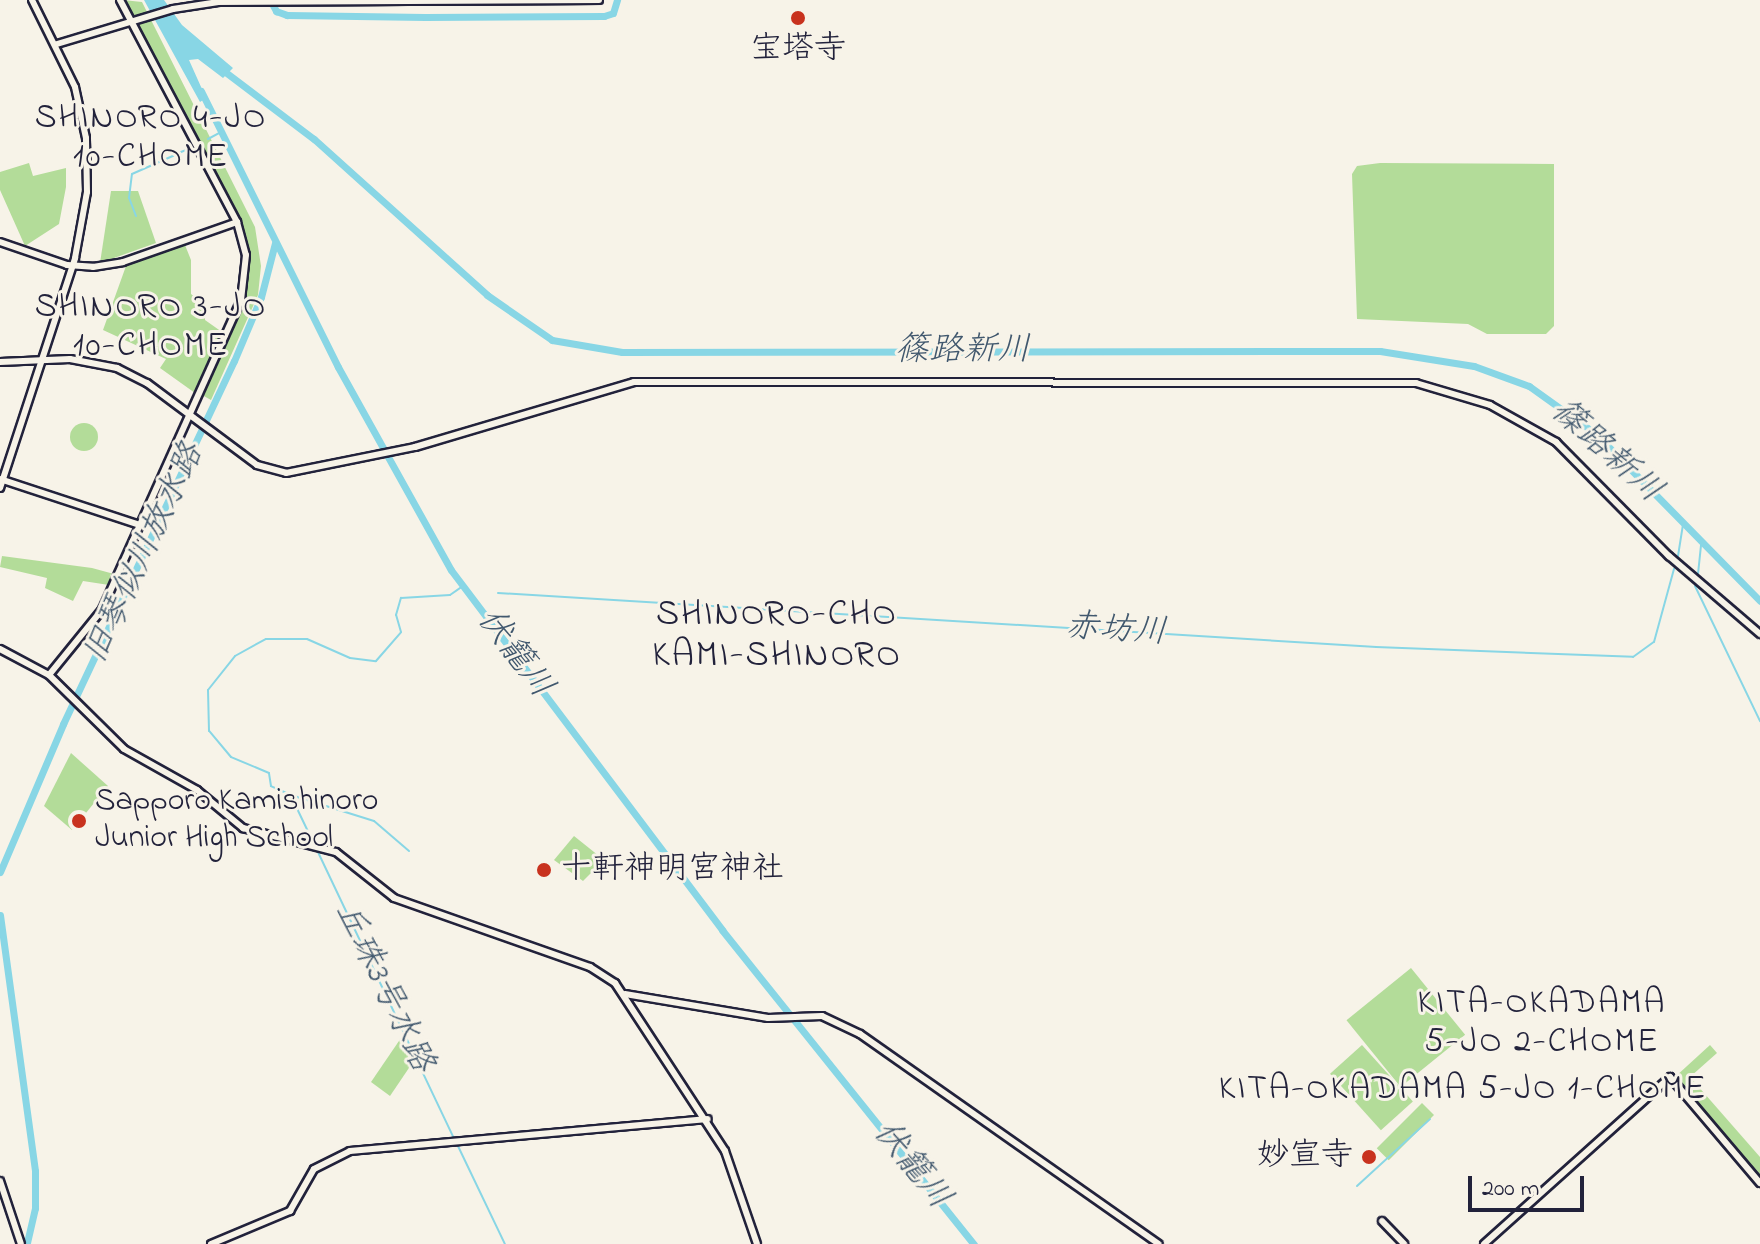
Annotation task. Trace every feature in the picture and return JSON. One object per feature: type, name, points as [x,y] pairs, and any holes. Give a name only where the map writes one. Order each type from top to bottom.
[{"type":"street","points":[[32,0],[57,44],[75,87],[87,147],[85,210],[72,266],[1,482],[140,525]]},
{"type":"street","points":[[49,675],[101,611],[244,287],[246,255],[237,222],[120,0]]},
{"type":"street","points":[[57,44],[184,7],[218,1],[599,1]]},
{"type":"street","points":[[0,242],[72,266],[123,262],[237,222]]},
{"type":"street","points":[[0,362],[70,359],[117,368],[272,471],[397,451],[634,382],[1416,383],[1490,405],[1556,442],[1669,556],[1760,634]]},
{"type":"street","points":[[0,649],[49,675],[131,755],[197,790],[243,828],[320,847],[348,860],[394,898],[590,967],[625,994],[708,1119],[734,1169],[757,1244]]},
{"type":"street","points":[[625,994],[780,1017],[804,1014],[822,1016],[860,1034],[1159,1244]]},
{"type":"street","points":[[1484,1244],[1670,1077],[1760,1183]]},
{"type":"street","points":[[211,1244],[290,1211],[314,1169],[350,1151],[708,1119]]},
{"type":"street","points":[[0,1181],[21,1244]]},
{"type":"street","points":[[1382,1221],[1404,1244]]},
{"type":"green space","points":[[123,0],[142,2],[255,227],[261,266],[258,295],[211,400],[202,395],[241,309],[249,254],[235,211]]},
{"type":"green space","points":[[29,163],[33,176],[66,168],[66,187],[59,224],[25,246],[0,190],[0,172]]},
{"type":"green space","points":[[1380,163],[1554,164],[1554,326],[1546,334],[1487,334],[1468,324],[1357,319],[1352,174],[1357,166]]},
{"type":"green space","points":[[111,191],[138,191],[156,243],[100,263]]},
{"type":"green space","points":[[185,245],[191,260],[191,294],[205,305],[205,320],[222,332],[195,393],[160,368],[166,359],[103,330],[126,266]]},
{"type":"green space","points":[[84,423],[94,427],[98,437],[94,447],[84,451],[74,447],[70,437],[74,427]]},
{"type":"green space","points":[[2,556],[92,568],[114,574],[109,585],[83,581],[73,601],[45,588],[47,578],[0,567]]},
{"type":"green space","points":[[71,753],[108,786],[72,830],[44,806]]},
{"type":"green space","points":[[574,836],[604,860],[583,881],[554,860]]},
{"type":"green space","points":[[1411,968],[1465,1035],[1401,1087],[1346,1020]]},
{"type":"green space","points":[[401,1038],[413,1062],[390,1096],[371,1082]]},
{"type":"green space","points":[[1362,1045],[1413,1101],[1381,1130],[1330,1074]]},
{"type":"green space","points":[[1710,1045],[1717,1053],[1690,1077],[1760,1157],[1760,1176],[1675,1077]]},
{"type":"green space","points":[[1422,1103],[1434,1115],[1389,1160],[1377,1148]]},
{"type":"water","points":[[144,0],[164,0],[182,25],[233,68],[223,78],[198,59],[189,60],[206,98],[200,102]]},
{"type":"waterway","points":[[270,0],[276,11],[287,15],[425,17],[604,16],[613,13],[617,0]]},
{"type":"waterway","name":"篠路新川","points":[[220,68],[314,139],[487,295],[552,340],[622,352],[1380,351],[1474,366],[1529,386],[1596,434],[1760,601]]},
{"type":"waterway","name":"伏籠川","points":[[201,91],[338,367],[451,570],[722,930],[974,1244]]},
{"type":"waterway","points":[[208,139],[221,132]]},
{"type":"waterway","points":[[181,152],[191,148]]},
{"type":"waterway","points":[[136,216],[129,198],[132,174],[175,155]]},
{"type":"waterway","name":"旧琴似川放水路","points":[[0,872],[63,724],[234,361],[261,297],[275,243]]},
{"type":"waterway","name":"赤坊川","points":[[1678,556],[1683,526]]},
{"type":"waterway","points":[[1698,574],[1701,543]]},
{"type":"waterway","name":"赤坊川","points":[[498,593],[1376,647],[1633,657],[1654,642],[1674,569]]},
{"type":"waterway","name":"赤坊川","points":[[409,851],[374,821],[291,795],[271,786],[269,773],[231,757],[209,731],[208,690],[235,656],[266,639],[307,639],[350,658],[376,661],[401,632],[396,615],[401,598],[450,595],[463,586]]},
{"type":"waterway","points":[[1695,586],[1760,721]]},
{"type":"waterway","name":"丘珠3号水路","points":[[291,796],[314,844]]},
{"type":"waterway","name":"丘珠3号水路","points":[[317,850],[454,1138]]},
{"type":"waterway","points":[[0,915],[35,1171],[35,1208],[27,1244]]},
{"type":"waterway","points":[[1357,1186],[1430,1119]]},
{"type":"waterway","points":[[457,1144],[505,1244]]},
{"type":"place","name":"宝塔寺","points":[[798,18]]},
{"type":"place","name":"Sapporo Kamishinoro Junior High School","points":[[79,821]]},
{"type":"place","name":"十軒神明宮神社","points":[[544,870]]},
{"type":"place","name":"妙宣寺","points":[[1369,1157]]},
{"type":"district","name":"SHINORO 4-JO 10-CHOME","points":[[151,138]]},
{"type":"district","name":"SHINORO 3-JO 10-CHOME","points":[[151,328]]},
{"type":"district","name":"SHINORO-CHO KAMI-SHINORO","points":[[777,636]]},
{"type":"district","name":"KITA-OKADAMA 5-JO 2-CHOME","points":[[1542,1024]]},
{"type":"district","name":"KITA-OKADAMA 5-JO 1-CHOME","points":[[1463,1091]]}]
